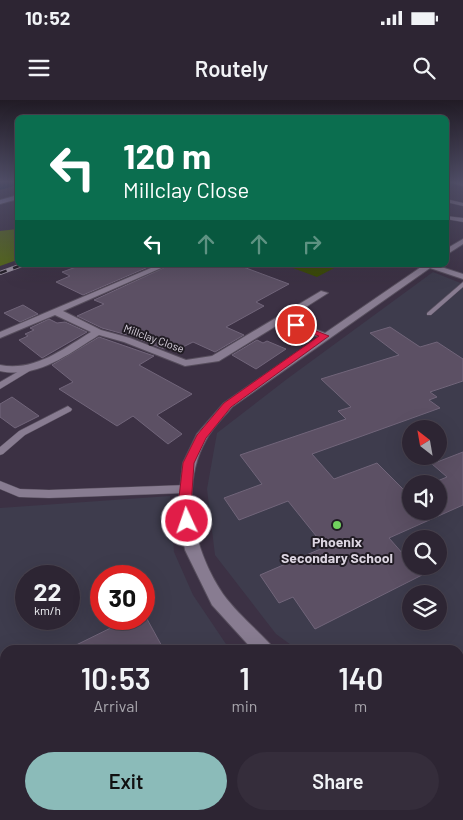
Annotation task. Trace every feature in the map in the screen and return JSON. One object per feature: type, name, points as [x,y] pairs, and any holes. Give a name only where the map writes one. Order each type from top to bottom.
[{"type":"street","points":[[449,251],[463,241]]},
{"type":"street","points":[[0,335],[159,267]]},
{"type":"street","points":[[259,645],[218,600],[192,550],[184,506],[189,463],[201,437],[228,405],[425,267]]},
{"type":"street","points":[[433,267],[463,278]]},
{"type":"street","name":"Millclay Close","points":[[55,312],[98,332],[127,340],[185,363],[215,359],[324,293]]},
{"type":"street","points":[[281,320],[325,336]]},
{"type":"street","points":[[1,369],[29,369],[98,332]]},
{"type":"lane","points":[[449,218],[463,220]]},
{"type":"lane","points":[[429,314],[463,284]]},
{"type":"lane","points":[[0,386],[29,369]]},
{"type":"lane","points":[[0,452],[8,443],[22,433],[68,409]]},
{"type":"lane","points":[[0,484],[19,493],[186,488]]},
{"type":"shaded area","name":"Phoenix Secondary School","points":[[433,272],[463,284],[463,645],[291,645],[276,634],[215,555],[207,489],[217,433]]},
{"type":"shaded area","points":[[170,496],[174,552],[193,595],[227,645],[0,645],[0,508]]},
{"type":"green space","points":[[15,229],[15,261],[0,266],[0,231]]},
{"type":"green space","points":[[290,267],[336,267],[317,277]]},
{"type":"building","points":[[76,267],[148,267],[83,295],[56,282],[70,276],[62,272]]},
{"type":"building","points":[[166,267],[243,267],[289,284],[256,302],[264,306],[226,327],[244,335],[215,352],[193,342],[179,349],[171,346],[164,349],[131,336],[102,328],[77,316],[104,304],[94,300]]},
{"type":"building","points":[[23,305],[38,314],[20,322],[4,313]]},
{"type":"building","points":[[49,319],[57,323],[65,322],[87,332],[42,358],[19,340],[28,336],[25,334],[34,330],[30,328]]},
{"type":"building","points":[[390,327],[420,347],[437,342],[463,359],[463,381],[430,392],[437,397],[429,400],[440,408],[402,420],[402,422],[312,454],[334,479],[377,463],[402,488],[402,520],[429,520],[407,530],[402,530],[402,532],[389,538],[402,553],[402,575],[422,575],[315,629],[293,597],[279,603],[260,575],[325,547],[288,501],[239,520],[224,498],[262,484],[240,455],[346,419],[338,411],[351,407],[321,379],[399,355],[370,333]]},
{"type":"building","points":[[99,337],[154,356],[139,365],[192,394],[157,415],[182,434],[168,444],[133,416],[117,426],[59,389],[73,382],[52,365]]},
{"type":"building","points":[[257,340],[263,343],[267,341],[286,349],[256,369],[232,355]]},
{"type":"building","points":[[12,397],[39,416],[15,428],[0,417],[0,404]]},
{"type":"building","points":[[463,452],[463,505],[447,512],[447,475],[433,465],[448,465],[448,458]]},
{"type":"building","points":[[107,630],[153,630],[161,645],[76,645]]},
{"type":"railway","points":[[0,273],[16,267]]},
{"type":"place","name":"Phoenix Secondary School","points":[[337,525]]},
{"type":"route","points":[[187,521],[184,506],[189,463],[201,437],[228,405],[325,336],[296,325]]}]
